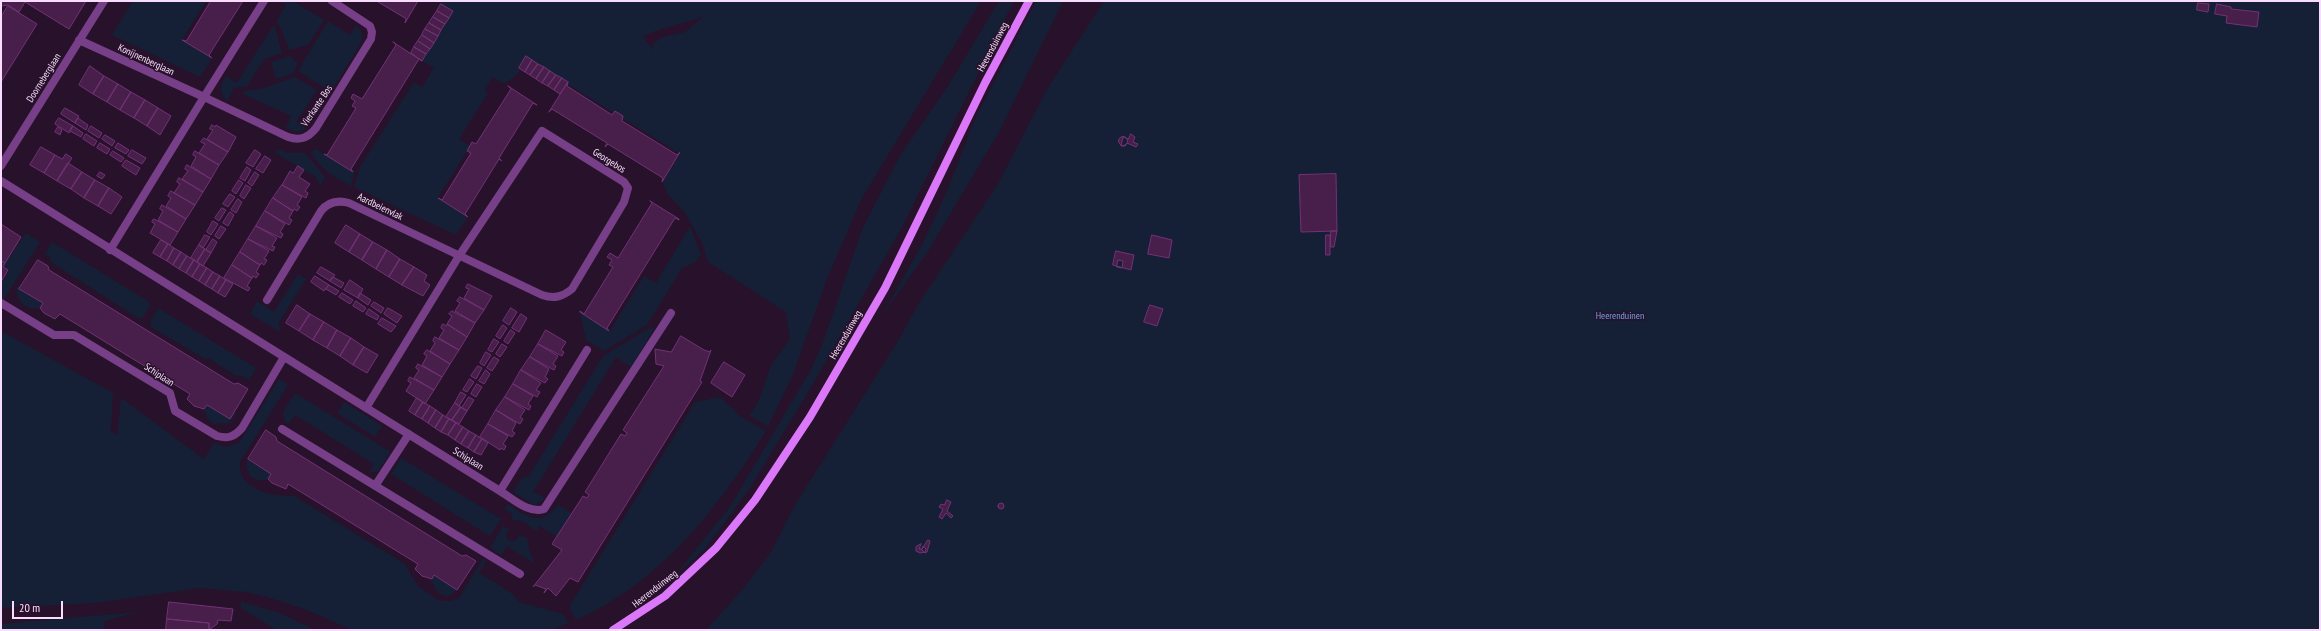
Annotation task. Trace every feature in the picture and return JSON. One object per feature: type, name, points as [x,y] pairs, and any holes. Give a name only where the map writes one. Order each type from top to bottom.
[{"type":"main road","name":"Heerenduinweg","points":[[613,630],[665,596],[716,548],[755,500],[810,417],[885,288],[985,83],[1029,1]]},
{"type":"street","name":"Doorneberglaan","points":[[1,166],[104,1]]},
{"type":"street","points":[[110,250],[264,1]]},
{"type":"street","name":"Vierkante Bos","points":[[204,98],[288,137],[297,139],[308,137],[316,128],[371,39],[372,32],[370,26],[332,1]]},
{"type":"street","name":"Konijnenberglaan","points":[[79,40],[204,98]]},
{"type":"street","name":"Georgebos","points":[[366,408],[459,256],[542,131],[618,177],[628,188],[624,202],[572,289],[565,295],[550,298],[459,256]]},
{"type":"street","name":"Schiplaan","points":[[1,181],[530,510],[537,512],[544,510],[671,313]]},
{"type":"street","name":"Aardbeienvlak","points":[[268,300],[325,206],[337,201],[349,203],[459,256]]},
{"type":"street","name":"Schiplaan","points":[[1,304],[54,335],[74,335],[170,393],[175,411],[217,436],[224,438],[234,436],[242,428],[284,357]]},
{"type":"street","points":[[500,491],[588,350]]},
{"type":"street","points":[[282,429],[520,574]]},
{"type":"street","points":[[376,486],[409,434]]},
{"type":"green space","points":[[133,1],[206,1],[182,40],[212,58],[200,77],[112,35]]},
{"type":"green space","points":[[280,1],[293,1],[324,20],[308,45],[289,50],[279,24],[276,22],[286,5]]},
{"type":"green space","points":[[436,1],[981,1],[862,198],[827,279],[792,377],[768,426],[749,416],[758,403],[771,365],[790,339],[786,312],[708,262],[702,243],[684,211],[668,195],[664,186],[664,180],[680,154],[527,59],[518,74],[504,84],[493,77],[485,90],[488,93],[459,139],[470,146],[438,198],[468,217],[456,235],[354,187],[360,167],[414,82],[422,87],[434,68],[422,61],[453,11]],"holes":[[[703,17],[685,32],[662,37],[652,45],[653,50],[643,36]]]},
{"type":"green space","points":[[999,1],[1014,1],[901,229],[813,384],[748,491],[704,550],[673,578],[729,508],[810,371],[822,345],[863,227],[901,154],[948,86]]},
{"type":"green space","points":[[1036,1],[1063,1],[999,132],[927,253],[883,314],[924,241],[950,184],[974,121]]},
{"type":"green space","name":"Heerenduinen","points":[[1104,1],[2320,1],[2320,630],[706,630],[742,590],[770,554],[795,505],[898,341],[917,306],[998,184],[1046,91]]},
{"type":"green space","points":[[328,21],[350,35],[357,25],[362,34],[361,43],[331,92],[298,71]]},
{"type":"green space","points":[[273,26],[275,27],[282,53],[264,59],[247,86],[234,88],[227,101],[224,98],[221,89],[222,83],[226,76],[237,83]]},
{"type":"green space","points":[[290,56],[298,63],[292,74],[276,79],[271,62]]},
{"type":"green space","points":[[295,77],[317,90],[296,122],[307,129],[296,132],[286,128],[291,116],[243,94],[244,91],[264,88]]},
{"type":"green space","points":[[278,149],[287,153],[305,153],[325,177],[320,186],[316,177],[275,153]]},
{"type":"green space","points":[[316,149],[353,172],[355,170],[351,186],[333,176],[318,163],[310,152]]},
{"type":"green space","points":[[690,226],[701,254],[696,262],[682,268],[647,325],[604,351],[586,340],[580,312],[610,331],[644,276],[656,283]]},
{"type":"green space","points":[[26,233],[40,242],[4,299],[1,300],[1,283],[9,271],[3,267]]},
{"type":"green space","points":[[52,242],[151,303],[143,318],[138,318],[51,262],[50,257],[45,254]]},
{"type":"green space","points":[[298,274],[306,279],[279,322],[280,332],[250,314],[257,301],[274,312]]},
{"type":"green space","points":[[17,286],[43,303],[40,308],[30,308],[22,303],[19,300]]},
{"type":"green space","points":[[158,308],[256,368],[249,380],[240,375],[236,376],[208,358],[205,359],[151,327],[150,322]]},
{"type":"green space","points":[[651,327],[654,329],[631,367],[616,357],[533,492],[544,497],[543,500],[534,505],[513,492],[522,478],[529,476],[603,356]]},
{"type":"green space","points":[[1,331],[113,393],[111,429],[109,430],[117,435],[121,398],[204,459],[214,443],[225,447],[239,443],[279,379],[288,385],[240,462],[241,472],[244,479],[250,485],[267,493],[294,496],[405,564],[417,585],[439,601],[450,601],[459,598],[483,559],[486,561],[479,573],[513,594],[519,602],[563,614],[568,623],[553,630],[352,630],[307,610],[267,597],[246,592],[200,588],[95,603],[1,608]]},
{"type":"green space","points":[[295,393],[391,452],[377,472],[369,472],[374,464],[295,415],[288,424],[285,422],[283,412]]},
{"type":"green space","points":[[720,397],[740,416],[766,431],[748,459],[708,514],[661,564],[635,585],[607,604],[576,620],[569,607],[695,402]]},
{"type":"green space","points":[[344,402],[382,426],[375,437],[337,413]]},
{"type":"green space","points":[[207,405],[230,419],[234,412],[237,414],[229,423],[214,424],[207,418],[204,409]]},
{"type":"green space","points":[[401,458],[501,519],[490,536],[391,474]]},
{"type":"green space","points":[[248,459],[271,474],[268,479],[259,481],[250,476],[246,466]]},
{"type":"green space","points":[[508,504],[533,518],[546,516],[558,505],[572,513],[557,537],[540,526],[538,530],[534,530],[525,522],[513,520],[511,513],[504,509]]},
{"type":"green space","points":[[503,526],[509,529],[506,536],[508,540],[516,541],[519,535],[527,538],[530,553],[534,560],[532,562],[507,546],[501,555],[490,548]]},
{"type":"green space","points":[[434,575],[457,590],[449,596],[442,595],[435,589],[432,579]]},
{"type":"green space","points":[[241,602],[280,613],[315,630],[276,630],[241,608]]},
{"type":"green space","points":[[138,612],[105,621],[104,630],[1,630],[1,624]]},
{"type":"building","points":[[1,1],[86,1],[69,29],[25,2],[19,12],[8,5],[1,6]]},
{"type":"building","points":[[211,1],[243,1],[209,55],[212,58],[182,40],[186,41]]},
{"type":"building","points":[[377,1],[418,1],[405,23],[406,19]]},
{"type":"building","points":[[2198,3],[2209,4],[2208,12],[2197,10]]},
{"type":"building","points":[[441,4],[453,11],[449,18],[437,11]]},
{"type":"building","points":[[2217,4],[2231,7],[2231,9],[2259,12],[2257,27],[2226,23],[2227,16],[2215,14]]},
{"type":"building","points":[[8,6],[37,24],[1,82],[1,17]]},
{"type":"building","points":[[437,11],[449,18],[445,24],[433,17]]},
{"type":"building","points":[[433,17],[445,24],[441,30],[429,23]]},
{"type":"building","points":[[429,23],[441,30],[438,36],[425,29]]},
{"type":"building","points":[[425,29],[438,36],[434,43],[422,35]]},
{"type":"building","points":[[422,35],[434,43],[430,49],[418,41]]},
{"type":"building","points":[[418,41],[430,49],[426,54],[414,47]]},
{"type":"building","points":[[393,42],[419,59],[351,169],[353,172],[324,154],[327,155],[356,108],[352,106],[355,101],[351,98],[353,94],[362,99],[396,45]]},
{"type":"building","points":[[414,47],[426,54],[422,61],[411,53]]},
{"type":"building","points":[[526,56],[532,60],[525,72],[519,68]]},
{"type":"building","points":[[532,60],[538,64],[530,75],[525,72]]},
{"type":"building","points":[[538,64],[544,67],[536,79],[530,75]]},
{"type":"building","points":[[90,66],[104,76],[93,94],[79,85]]},
{"type":"building","points":[[544,67],[550,71],[542,83],[536,79]]},
{"type":"building","points":[[550,71],[556,75],[548,86],[542,83]]},
{"type":"building","points":[[556,75],[562,78],[554,90],[548,86]]},
{"type":"building","points":[[104,76],[118,84],[107,102],[93,94]]},
{"type":"building","points":[[562,78],[568,82],[560,94],[554,90]]},
{"type":"building","points":[[568,82],[567,86],[612,115],[615,111],[623,116],[622,121],[677,155],[680,152],[662,182],[663,178],[608,144],[605,147],[607,143],[552,109],[549,112]]},
{"type":"building","points":[[118,84],[131,92],[120,110],[107,102]]},
{"type":"building","points":[[508,86],[537,105],[533,103],[499,158],[502,161],[499,159],[465,214],[468,217],[438,198],[442,200],[471,153],[467,151],[472,142],[476,144],[511,89]]},
{"type":"building","points":[[131,92],[145,100],[134,118],[120,110]]},
{"type":"building","points":[[145,100],[158,108],[147,126],[134,118]]},
{"type":"building","points":[[65,108],[79,116],[75,123],[61,114]]},
{"type":"building","points":[[158,108],[171,116],[160,135],[147,126]]},
{"type":"building","points":[[59,118],[73,126],[69,133],[55,124]]},
{"type":"building","points":[[78,118],[88,125],[86,130],[75,123]]},
{"type":"building","points":[[212,125],[215,127],[216,125],[236,137],[228,152],[207,139],[213,130],[210,129]]},
{"type":"building","points":[[73,126],[83,133],[81,137],[70,131]]},
{"type":"building","points":[[91,126],[102,133],[99,138],[88,131]]},
{"type":"building","points":[[58,127],[62,130],[60,135],[55,132]]},
{"type":"building","points":[[86,134],[97,141],[94,146],[83,139]]},
{"type":"building","points":[[1131,134],[1135,137],[1133,142],[1138,144],[1136,147],[1127,143],[1125,146],[1121,146],[1123,137],[1128,139]]},
{"type":"building","points":[[105,135],[115,141],[112,146],[102,139]]},
{"type":"building","points":[[1121,137],[1125,137],[1127,141],[1125,145],[1121,145],[1119,143],[1119,139]]},
{"type":"building","points":[[204,138],[228,152],[219,165],[199,153],[205,144],[201,142]]},
{"type":"building","points":[[100,143],[110,149],[107,154],[97,148]]},
{"type":"building","points":[[118,143],[129,150],[126,154],[115,148]]},
{"type":"building","points":[[41,147],[55,155],[44,173],[30,165]]},
{"type":"building","points":[[132,150],[146,158],[142,164],[128,156]]},
{"type":"building","points":[[255,150],[261,154],[253,167],[246,163]]},
{"type":"building","points":[[113,151],[124,158],[121,162],[110,155]]},
{"type":"building","points":[[195,151],[219,165],[211,179],[191,166],[196,157],[193,155]]},
{"type":"building","points":[[66,154],[72,158],[57,181],[44,173],[55,155],[62,159]]},
{"type":"building","points":[[265,156],[271,160],[263,173],[256,169]]},
{"type":"building","points":[[126,160],[140,168],[136,175],[122,166]]},
{"type":"building","points":[[68,163],[82,172],[71,189],[57,181]]},
{"type":"building","points":[[187,165],[211,179],[203,192],[182,179],[188,171],[185,169]]},
{"type":"building","points":[[298,166],[304,170],[299,177],[310,184],[305,191],[308,193],[306,198],[282,185],[290,171],[293,173]]},
{"type":"building","points":[[247,167],[251,170],[245,181],[240,178]]},
{"type":"building","points":[[82,172],[95,180],[84,198],[71,189]]},
{"type":"building","points":[[100,172],[105,175],[102,179],[97,176]]},
{"type":"building","points":[[255,172],[259,175],[252,186],[248,183]]},
{"type":"building","points":[[1336,174],[1337,231],[1301,232],[1299,175]]},
{"type":"building","points":[[179,178],[203,192],[195,205],[174,193],[180,184],[177,182]]},
{"type":"building","points":[[95,180],[109,188],[98,206],[84,198]]},
{"type":"building","points":[[239,180],[243,183],[236,194],[232,191]]},
{"type":"building","points":[[246,185],[251,188],[244,199],[240,196]]},
{"type":"building","points":[[282,185],[302,197],[297,205],[300,207],[297,211],[294,209],[293,211],[273,198]]},
{"type":"building","points":[[109,188],[122,197],[111,214],[98,206]]},
{"type":"building","points":[[171,191],[195,205],[186,219],[166,206],[171,198],[168,196]]},
{"type":"building","points":[[230,194],[235,197],[228,207],[223,204]]},
{"type":"building","points":[[273,198],[293,211],[289,218],[292,220],[289,225],[265,211]]},
{"type":"building","points":[[238,199],[242,202],[236,213],[231,210]]},
{"type":"building","points":[[650,201],[679,220],[675,218],[607,328],[609,331],[580,312],[580,311],[584,314],[613,267],[609,265],[612,260],[607,257],[610,253],[618,258],[652,203]]},
{"type":"building","points":[[162,205],[186,219],[178,232],[158,220],[163,211],[160,209]]},
{"type":"building","points":[[222,208],[226,210],[219,221],[215,218]]},
{"type":"building","points":[[265,211],[285,224],[280,232],[283,234],[281,238],[256,226]]},
{"type":"building","points":[[230,212],[234,215],[228,226],[223,223]]},
{"type":"building","points":[[154,219],[178,232],[170,245],[150,233],[155,224],[152,222]]},
{"type":"building","points":[[213,221],[218,224],[211,235],[207,232]]},
{"type":"building","points":[[1,224],[21,237],[5,263],[1,261]]},
{"type":"building","points":[[346,225],[360,234],[349,252],[335,243]]},
{"type":"building","points":[[221,226],[226,229],[219,239],[215,236]]},
{"type":"building","points":[[256,226],[277,238],[272,246],[275,247],[273,251],[248,239]]},
{"type":"building","points":[[1331,231],[1337,231],[1334,247],[1331,247]]},
{"type":"building","points":[[360,234],[373,242],[362,260],[349,252]]},
{"type":"building","points":[[205,235],[210,237],[203,248],[199,245]]},
{"type":"building","points":[[1152,235],[1172,240],[1169,258],[1148,254]]},
{"type":"building","points":[[1326,235],[1330,235],[1330,255],[1326,255]]},
{"type":"building","points":[[213,239],[217,242],[211,253],[206,250]]},
{"type":"building","points":[[248,239],[269,251],[264,259],[267,260],[264,265],[261,263],[260,265],[240,252]]},
{"type":"building","points":[[161,240],[168,244],[160,257],[153,253]]},
{"type":"building","points":[[373,242],[387,250],[376,269],[362,260]]},
{"type":"building","points":[[168,244],[174,248],[167,261],[160,257]]},
{"type":"building","points":[[199,245],[205,249],[197,262],[191,258]]},
{"type":"building","points":[[174,248],[181,252],[173,265],[167,261]]},
{"type":"building","points":[[205,249],[211,253],[203,266],[197,262]]},
{"type":"building","points":[[387,250],[400,259],[389,277],[376,269]]},
{"type":"building","points":[[1116,251],[1134,255],[1131,270],[1113,265]]},
{"type":"building","points":[[181,252],[187,256],[179,269],[173,265]]},
{"type":"building","points":[[240,252],[260,265],[256,272],[259,274],[256,278],[253,276],[252,278],[232,265]]},
{"type":"building","points":[[187,256],[194,260],[186,273],[179,269]]},
{"type":"building","points":[[400,259],[414,267],[402,285],[389,277]]},
{"type":"building","points":[[38,260],[48,266],[49,270],[234,384],[238,383],[248,389],[230,419],[207,405],[204,409],[194,406],[187,399],[190,394],[60,314],[55,319],[44,313],[40,308],[43,303],[19,289]]},
{"type":"building","points":[[194,260],[200,264],[192,277],[186,273]]},
{"type":"building","points":[[1118,260],[1123,261],[1122,268],[1117,267]]},
{"type":"building","points":[[1,261],[5,263],[3,267],[8,270],[1,282]]},
{"type":"building","points":[[200,264],[207,268],[199,281],[192,277]]},
{"type":"building","points":[[232,265],[252,278],[247,286],[250,288],[248,291],[224,278]]},
{"type":"building","points":[[321,267],[335,275],[330,281],[317,273]]},
{"type":"building","points":[[414,267],[427,275],[424,281],[430,285],[423,296],[402,285]]},
{"type":"building","points":[[207,268],[213,272],[205,285],[199,281]]},
{"type":"building","points":[[213,272],[220,276],[212,289],[205,285]]},
{"type":"building","points":[[220,276],[226,280],[218,293],[212,289]]},
{"type":"building","points":[[315,276],[329,285],[324,291],[311,282]]},
{"type":"building","points":[[333,277],[344,283],[341,288],[330,281]]},
{"type":"building","points":[[226,280],[233,284],[225,297],[218,293]]},
{"type":"building","points":[[350,280],[363,289],[358,298],[344,290]]},
{"type":"building","points":[[468,284],[492,296],[484,310],[464,298],[469,289],[466,288]]},
{"type":"building","points":[[329,285],[339,291],[336,295],[326,289]]},
{"type":"building","points":[[342,293],[353,300],[350,304],[339,297]]},
{"type":"building","points":[[360,293],[371,300],[368,305],[358,298]]},
{"type":"building","points":[[460,297],[484,310],[475,323],[455,311],[460,303],[457,301]]},
{"type":"building","points":[[356,301],[366,308],[363,312],[353,306]]},
{"type":"building","points":[[374,302],[384,308],[381,313],[371,306]]},
{"type":"building","points":[[297,305],[310,314],[299,331],[286,323]]},
{"type":"building","points":[[1150,305],[1163,309],[1157,326],[1144,322]]},
{"type":"building","points":[[388,308],[402,316],[397,323],[384,314]]},
{"type":"building","points":[[511,308],[517,312],[509,325],[503,321]]},
{"type":"building","points":[[369,309],[379,316],[377,320],[366,314]]},
{"type":"building","points":[[452,311],[475,323],[467,337],[447,324],[452,316],[449,314]]},
{"type":"building","points":[[310,314],[324,322],[313,340],[299,331]]},
{"type":"building","points":[[521,314],[527,318],[519,332],[512,328]]},
{"type":"building","points":[[382,318],[396,326],[391,332],[378,324]]},
{"type":"building","points":[[324,322],[337,330],[327,348],[313,340]]},
{"type":"building","points":[[443,324],[446,326],[447,324],[467,337],[459,350],[439,338],[444,330],[441,328]]},
{"type":"building","points":[[503,325],[507,328],[500,339],[496,336]]},
{"type":"building","points":[[337,330],[351,338],[340,356],[327,348]]},
{"type":"building","points":[[511,330],[515,333],[508,344],[504,341]]},
{"type":"building","points":[[546,330],[566,342],[561,350],[564,352],[562,356],[538,344]]},
{"type":"building","points":[[681,336],[704,350],[710,352],[711,350],[700,381],[702,382],[578,582],[570,578],[556,596],[548,588],[544,593],[546,589],[535,585],[533,587],[562,550],[552,544],[583,496],[587,498],[589,495],[585,492],[621,434],[625,436],[627,433],[623,430],[664,366],[656,364],[655,349],[671,352]]},
{"type":"building","points":[[435,337],[459,350],[450,364],[430,351],[435,343],[433,341]]},
{"type":"building","points":[[351,338],[364,347],[353,365],[340,356]]},
{"type":"building","points":[[494,339],[499,342],[492,352],[488,350]]},
{"type":"building","points":[[502,344],[507,347],[500,357],[496,354]]},
{"type":"building","points":[[538,344],[558,356],[553,364],[556,366],[554,370],[530,357]]},
{"type":"building","points":[[364,347],[378,355],[367,373],[353,365]]},
{"type":"building","points":[[427,350],[450,364],[442,377],[422,365],[427,356],[424,354]]},
{"type":"building","points":[[486,352],[491,355],[484,366],[480,363]]},
{"type":"building","points":[[494,357],[499,360],[492,371],[487,368]]},
{"type":"building","points":[[530,357],[549,369],[545,377],[548,379],[545,383],[521,370]]},
{"type":"building","points":[[724,362],[745,375],[732,397],[711,383]]},
{"type":"building","points":[[418,364],[442,377],[434,390],[414,378],[419,370],[416,368]]},
{"type":"building","points":[[478,366],[482,368],[476,379],[471,376]]},
{"type":"building","points":[[486,370],[490,374],[484,384],[479,381]]},
{"type":"building","points":[[521,370],[541,383],[536,390],[540,392],[537,397],[513,384]]},
{"type":"building","points":[[410,377],[434,390],[425,404],[406,391],[411,383],[408,381]]},
{"type":"building","points":[[470,379],[474,382],[467,392],[463,390]]},
{"type":"building","points":[[477,384],[482,387],[476,397],[471,394]]},
{"type":"building","points":[[513,384],[533,396],[528,404],[531,406],[529,410],[505,397]]},
{"type":"building","points":[[461,392],[466,395],[459,406],[455,403]]},
{"type":"building","points":[[469,397],[474,400],[467,411],[462,408]]},
{"type":"building","points":[[505,397],[525,410],[520,417],[523,419],[520,424],[496,410]]},
{"type":"building","points":[[417,398],[423,402],[415,415],[409,411]]},
{"type":"building","points":[[423,402],[430,406],[422,419],[415,415]]},
{"type":"building","points":[[455,403],[461,407],[452,420],[446,417]]},
{"type":"building","points":[[430,406],[436,410],[428,423],[422,419]]},
{"type":"building","points":[[461,407],[467,411],[459,424],[452,420]]},
{"type":"building","points":[[436,410],[443,415],[435,428],[428,423]]},
{"type":"building","points":[[496,410],[516,423],[512,431],[515,433],[512,437],[488,424]]},
{"type":"building","points":[[443,415],[449,419],[441,432],[435,428]]},
{"type":"building","points":[[449,419],[456,423],[448,435],[441,432]]},
{"type":"building","points":[[456,423],[463,427],[455,440],[448,435]]},
{"type":"building","points":[[488,424],[508,436],[503,444],[506,446],[504,450],[501,448],[500,450],[480,437]]},
{"type":"building","points":[[463,427],[469,431],[461,444],[455,440]]},
{"type":"building","points":[[266,430],[276,437],[277,441],[462,556],[466,555],[476,561],[457,590],[434,575],[432,579],[422,576],[415,569],[418,564],[288,484],[286,489],[272,483],[268,479],[271,474],[248,459]]},
{"type":"building","points":[[469,431],[476,435],[468,448],[461,444]]},
{"type":"building","points":[[476,435],[482,439],[474,452],[468,448]]},
{"type":"building","points":[[482,439],[488,443],[481,455],[474,452]]},
{"type":"building","points":[[947,500],[951,502],[947,511],[953,516],[951,518],[946,513],[942,519],[939,517],[943,509],[939,507],[941,504],[944,505]]},
{"type":"building","points":[[1001,503],[1004,506],[1001,509],[998,506]]},
{"type":"building","points":[[928,540],[930,541],[927,552],[925,553],[922,550]]},
{"type":"building","points":[[921,544],[919,549],[922,549],[923,546],[926,549],[925,552],[920,553],[916,551],[916,547]]},
{"type":"building","points":[[169,602],[233,609],[231,621],[218,620],[217,624],[209,630],[209,623],[167,619]]},
{"type":"building","points":[[167,619],[209,623],[209,630],[166,630]]}]
